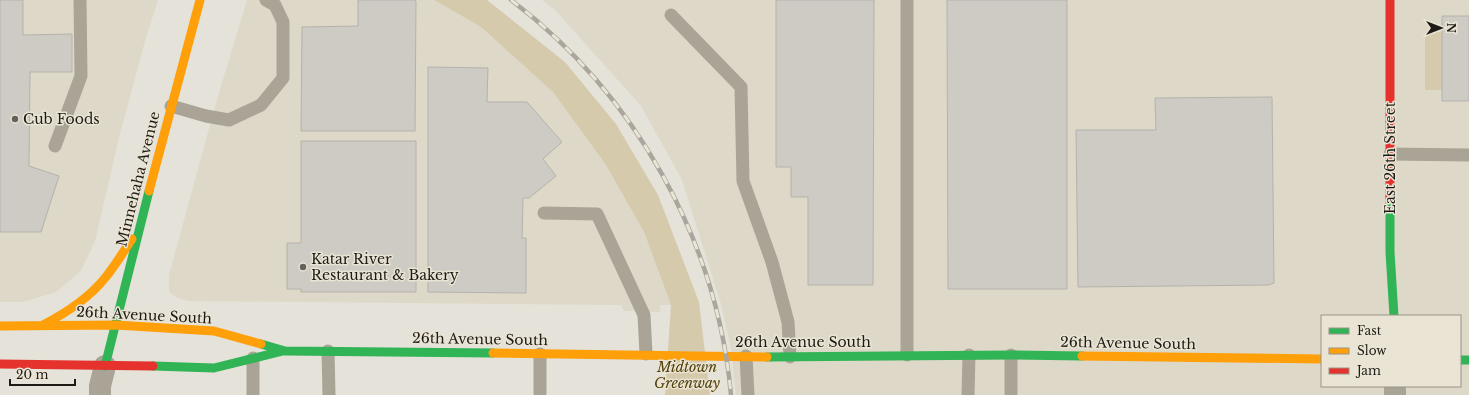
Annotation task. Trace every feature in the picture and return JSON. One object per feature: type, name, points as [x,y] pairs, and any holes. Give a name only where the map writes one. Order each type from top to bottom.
[{"type":"street","name":"Minnehaha Avenue","points":[[105,366],[171,106],[200,0]]},
{"type":"street","name":"East 26th Street","points":[[1390,0],[1390,252],[1394,315]]},
{"type":"street","points":[[42,326],[68,311],[96,289],[141,226]]},
{"type":"street","name":"26th Avenue South","points":[[0,326],[116,325],[214,332],[285,351]]},
{"type":"street","name":"26th Avenue South","points":[[0,364],[214,368],[285,351],[646,354],[790,357],[1011,355],[1321,359]]},
{"type":"street","points":[[100,395],[100,386],[105,366]]},
{"type":"lane","points":[[55,146],[81,76],[80,0]]},
{"type":"lane","points":[[171,106],[206,116],[229,120],[261,105],[283,78],[283,22],[275,5],[266,0]]},
{"type":"lane","points":[[907,0],[907,355]]},
{"type":"lane","points":[[671,15],[741,88],[743,182],[772,262],[788,322],[790,357]]},
{"type":"lane","points":[[1390,154],[1469,155]]},
{"type":"lane","points":[[544,212],[597,214],[644,315],[646,354]]},
{"type":"lane","points":[[328,351],[329,395]]},
{"type":"lane","points":[[540,354],[540,395]]},
{"type":"lane","points":[[968,395],[969,355]]},
{"type":"lane","points":[[1011,355],[1011,395]]},
{"type":"lane","points":[[746,356],[748,395]]},
{"type":"lane","points":[[253,358],[253,395]]},
{"type":"shaded area","points":[[0,0],[158,0],[145,41],[120,134],[95,241],[81,271],[56,292],[23,302],[0,302]]},
{"type":"shaded area","points":[[247,0],[434,0],[481,27],[553,92],[606,165],[644,232],[671,305],[660,305],[660,312],[624,311],[621,305],[188,301],[177,298],[169,292],[169,275],[216,103]]},
{"type":"shaded area","points":[[542,0],[1469,0],[1469,395],[736,395],[731,348],[721,304],[682,180],[641,106],[556,11]]},
{"type":"green space","name":"Midtown Greenway","points":[[434,0],[487,0],[565,62],[616,124],[658,195],[699,302],[710,395],[665,395],[671,305],[644,232],[606,165],[553,92],[481,27]]},
{"type":"green space","points":[[1425,32],[1442,32],[1442,90],[1425,90]]},
{"type":"building","name":"Cub Foods","points":[[0,0],[23,0],[23,35],[72,34],[72,72],[30,72],[29,166],[59,176],[41,232],[0,232]]},
{"type":"building","points":[[358,0],[416,1],[415,131],[301,131],[302,27],[358,26]]},
{"type":"building","points":[[776,0],[874,0],[873,285],[808,285],[808,197],[791,197],[791,167],[776,167]]},
{"type":"building","points":[[947,0],[1067,0],[1067,289],[948,289]]},
{"type":"building","points":[[1442,16],[1469,16],[1469,101],[1442,101]]},
{"type":"building","points":[[428,67],[488,68],[487,102],[527,102],[562,142],[543,159],[556,176],[529,198],[523,198],[522,238],[526,238],[526,293],[428,292]]},
{"type":"building","points":[[1272,97],[1274,283],[1268,285],[1078,287],[1076,130],[1156,130],[1155,98]]},
{"type":"building","points":[[301,141],[416,141],[416,292],[301,292],[301,289],[287,289],[287,243],[301,243]]},
{"type":"railway","points":[[511,0],[555,38],[596,80],[631,125],[662,175],[688,227],[708,281],[723,337],[731,395]]},
{"type":"traffic: fast","points":[[105,366],[149,191]]},
{"type":"traffic: fast","points":[[1390,197],[1390,252],[1394,315]]},
{"type":"traffic: fast","points":[[261,344],[285,351],[493,353]]},
{"type":"traffic: fast","points":[[153,366],[214,368],[283,351]]},
{"type":"traffic: fast","points":[[767,357],[1011,355],[1082,356]]},
{"type":"traffic: fast","points":[[1461,360],[1469,360]]},
{"type":"traffic: slow","points":[[149,191],[200,0]]},
{"type":"traffic: slow","points":[[43,325],[69,310],[92,292],[116,264],[132,239]]},
{"type":"traffic: slow","points":[[0,326],[116,325],[214,331],[261,344]]},
{"type":"traffic: slow","points":[[493,353],[767,357]]},
{"type":"traffic: slow","points":[[1082,356],[1321,359]]},
{"type":"traffic: jam","points":[[1390,0],[1390,197]]},
{"type":"traffic: jam","points":[[0,364],[153,366]]},
{"type":"place","name":"Cub Foods","points":[[15,119]]},
{"type":"place","name":"Katar River Restaurant & Bakery","points":[[303,267]]}]
